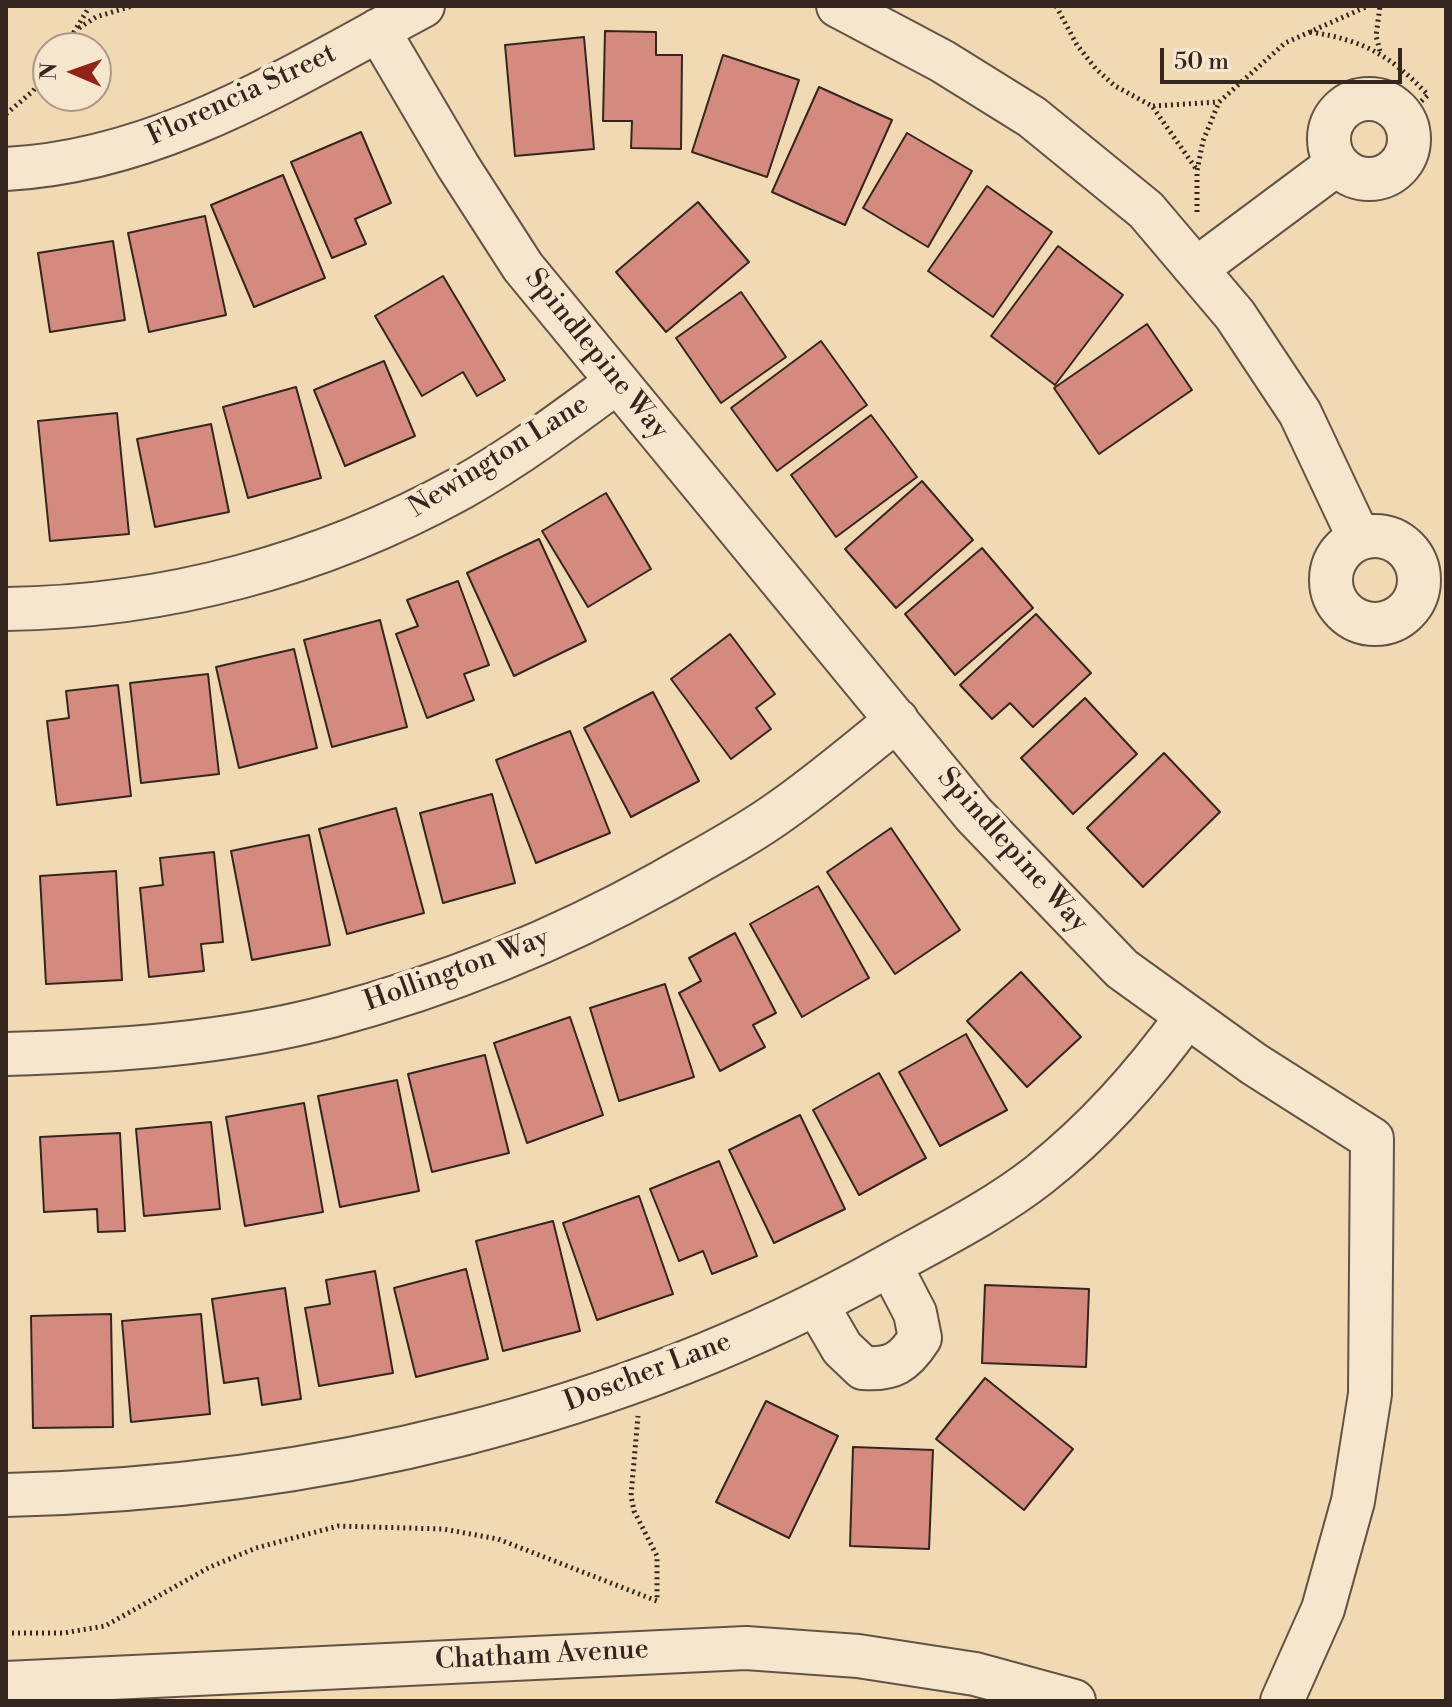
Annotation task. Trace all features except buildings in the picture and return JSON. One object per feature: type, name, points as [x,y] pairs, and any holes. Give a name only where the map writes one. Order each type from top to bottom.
[{"type":"street","name":"Florencia Street","points":[[6,169],[41,167],[110,155],[170,135],[234,106],[423,6]]},
{"type":"street","points":[[838,6],[942,61],[1032,117],[1146,210],[1235,315],[1300,413],[1359,538]]},
{"type":"street","name":"Spindlepine Way","points":[[378,30],[458,166],[523,267],[974,815],[1122,969],[1254,1064],[1372,1139],[1370,1394],[1353,1501],[1323,1609],[1282,1701]]},
{"type":"street","points":[[1373,98],[1388,103],[1403,118],[1409,143],[1404,158],[1394,171],[1380,178],[1364,179],[1349,174],[1337,164],[1329,150],[1328,134],[1333,119],[1343,107],[1358,100],[1373,98]]},
{"type":"street","points":[[1196,269],[1337,164]]},
{"type":"street","name":"Newington Lane","points":[[6,609],[136,601],[228,582],[301,559],[382,527],[462,487],[545,435],[617,382]]},
{"type":"street","name":"Hollington Way","points":[[6,1054],[95,1051],[217,1038],[330,1016],[481,969],[603,915],[701,860],[781,811],[897,720]]},
{"type":"street","name":"Doscher Lane","points":[[6,1495],[111,1492],[234,1479],[392,1452],[533,1416],[661,1373],[817,1305],[977,1216],[1048,1167],[1092,1129],[1146,1073],[1187,1016]]},
{"type":"street","points":[[817,1305],[842,1348],[863,1368],[888,1370],[907,1358],[920,1338],[915,1313],[890,1265]]},
{"type":"street","name":"Chatham Avenue","points":[[6,1683],[746,1648],[858,1656],[960,1672],[1074,1701]]},
{"type":"path","points":[[76,32],[90,6]]},
{"type":"path","points":[[79,28],[96,17],[132,6]]},
{"type":"path","points":[[1056,6],[1077,45],[1096,69],[1115,86],[1152,106],[1197,171]]},
{"type":"path","points":[[1196,269],[1197,171],[1209,121],[1219,102],[1285,43],[1368,6]]},
{"type":"path","points":[[1380,6],[1376,36],[1380,52]]},
{"type":"path","points":[[1308,32],[1349,39],[1380,52],[1428,95],[1403,118]]},
{"type":"path","points":[[6,114],[32,92]]},
{"type":"path","points":[[1152,106],[1219,102]]},
{"type":"path","points":[[6,1633],[64,1633],[105,1626],[210,1567],[256,1548],[338,1526],[443,1529],[498,1539],[657,1601],[657,1556],[634,1511],[631,1496],[636,1423],[638,1416],[648,1411]]}]
